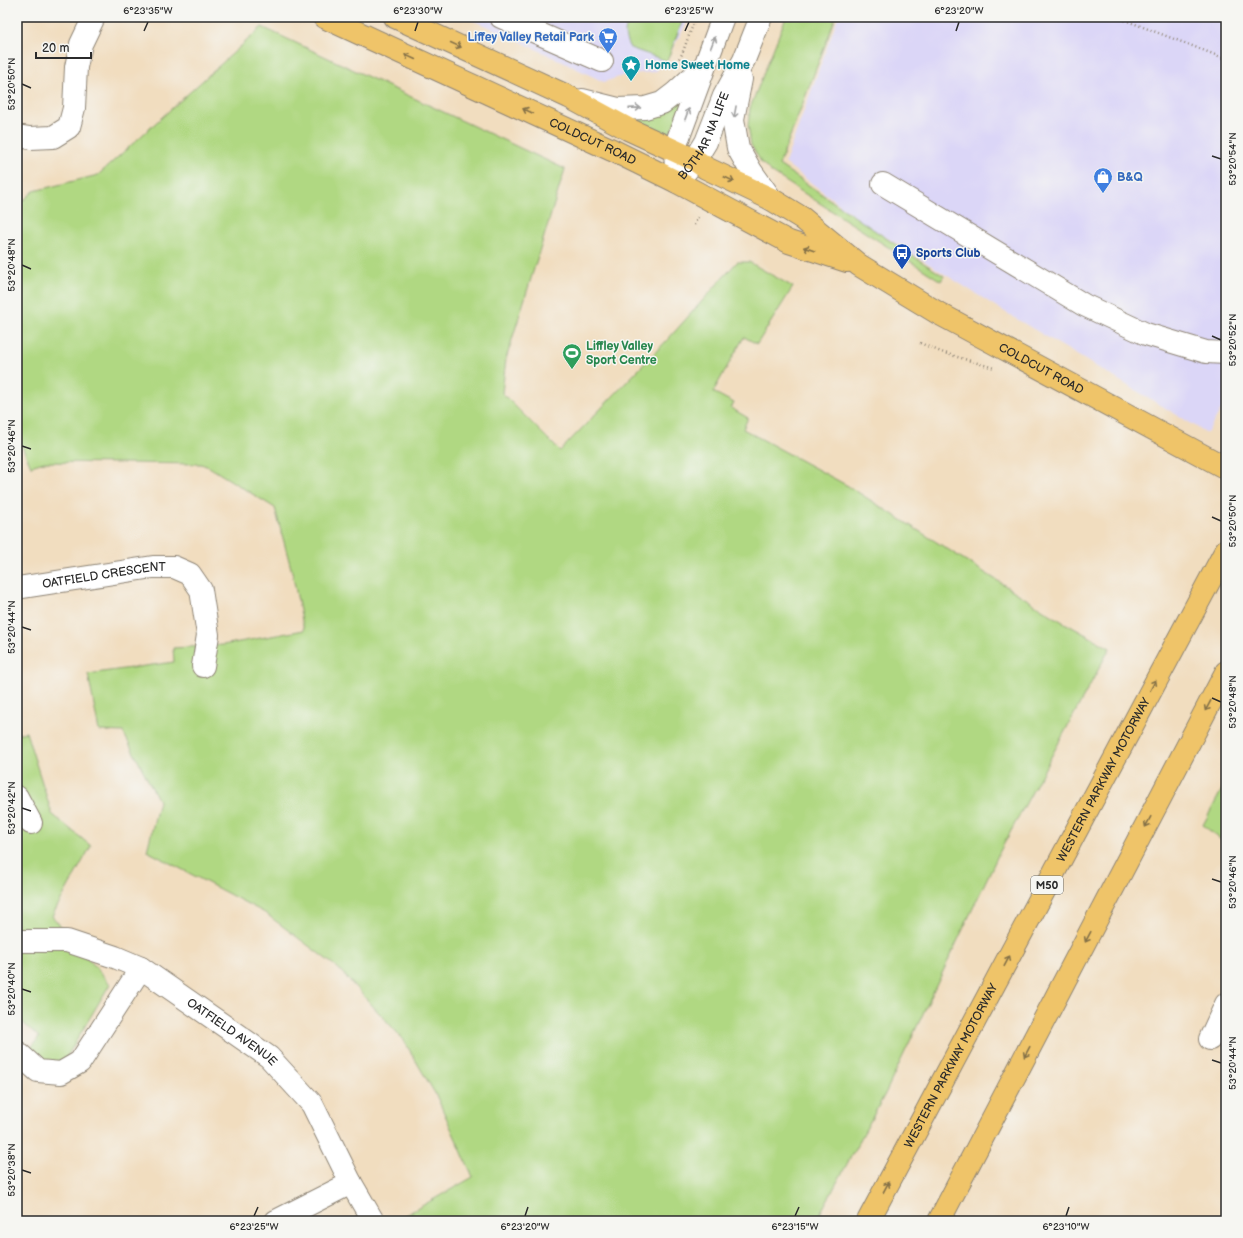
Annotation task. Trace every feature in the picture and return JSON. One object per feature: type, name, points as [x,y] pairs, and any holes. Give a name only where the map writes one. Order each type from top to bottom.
[{"type":"main road","name":"COLDCUT ROAD","points":[[324,17],[612,150],[677,182],[789,242],[859,265]]},
{"type":"main road","name":"COLDCUT ROAD","points":[[394,17],[569,97],[628,129],[695,160],[706,168],[771,199],[802,218],[859,265],[938,313],[1226,468]]},
{"type":"main road","name":"WESTERN PARKWAY MOTORWAY","points":[[868,1221],[1226,550]]},
{"type":"main road","points":[[939,1221],[1226,672]]},
{"type":"street","points":[[17,136],[30,138],[53,137],[69,127],[74,108],[78,56],[81,44],[94,17]]},
{"type":"street","points":[[501,17],[602,60]]},
{"type":"street","name":"BÓTHAR NA LIFE","points":[[677,182],[675,151],[678,139],[722,17]]},
{"type":"street","name":"BÓTHAR NA LIFE","points":[[677,182],[695,160],[706,142],[724,96],[744,60],[761,17]]},
{"type":"street","points":[[744,60],[733,119],[737,146],[751,171],[771,199]]},
{"type":"street","points":[[569,97],[618,109],[645,108],[662,103],[703,67]]},
{"type":"street","points":[[883,184],[1084,305],[1146,334],[1206,352],[1226,353]]},
{"type":"street","name":"OATFIELD CRESCENT","points":[[17,588],[153,567],[174,567],[190,574],[201,590],[208,635],[203,666]]},
{"type":"street","points":[[17,797],[31,823]]},
{"type":"street","name":"OATFIELD AVENUE","points":[[17,941],[67,941],[141,968],[269,1057],[312,1104],[351,1183],[373,1221]]},
{"type":"street","points":[[17,1052],[38,1072],[61,1073],[80,1062],[141,968]]},
{"type":"street","points":[[1210,1039],[1226,1004]]},
{"type":"street","points":[[276,1221],[351,1183]]},
{"type":"path","points":[[676,64],[682,54],[696,17]]},
{"type":"path","points":[[1117,17],[1226,59]]},
{"type":"path","points":[[694,225],[698,216]]},
{"type":"shaded area","name":"Liffey Valley Retail Park","points":[[465,17],[690,17],[664,64],[655,72],[628,74],[604,82],[507,35]]},
{"type":"shaded area","points":[[838,17],[1226,17],[1226,401],[1207,433],[1000,309],[864,223],[785,163]]},
{"type":"green space","points":[[630,17],[684,17],[667,61],[630,48],[626,40],[625,33]]},
{"type":"green space","points":[[786,17],[836,17],[779,165],[944,276],[941,281],[771,172],[761,162],[751,145],[748,125],[750,108]]},
{"type":"green space","points":[[262,27],[565,169],[506,359],[502,393],[560,451],[669,338],[737,262],[749,262],[793,287],[757,344],[744,337],[713,392],[734,403],[731,408],[748,418],[743,429],[848,486],[1061,621],[1110,648],[999,853],[885,1094],[816,1221],[406,1221],[404,1216],[473,1177],[436,1095],[403,1039],[338,968],[265,913],[147,851],[159,801],[123,732],[99,731],[88,674],[174,662],[173,648],[223,645],[304,630],[292,572],[275,508],[209,467],[201,464],[44,462],[31,466],[17,436],[17,206],[34,191],[98,175]]},
{"type":"green space","points":[[685,99],[667,140],[628,120]]},
{"type":"green space","points":[[26,732],[52,814],[91,846],[52,916],[110,984],[66,1058],[47,1066],[28,1052],[39,1037],[22,1022],[17,1025],[17,734]]},
{"type":"green space","points":[[1226,782],[1226,844],[1203,825]]},
{"type":"place","name":"Liffey Valley Retail Park","points":[[608,54]]},
{"type":"place","name":"Home Sweet Home","points":[[631,82]]},
{"type":"place","name":"B&Q","points":[[1103,194]]},
{"type":"place","name":"Sports Club","points":[[902,270]]},
{"type":"place","name":"Liffley Valley Sport Centre","points":[[572,370]]}]
